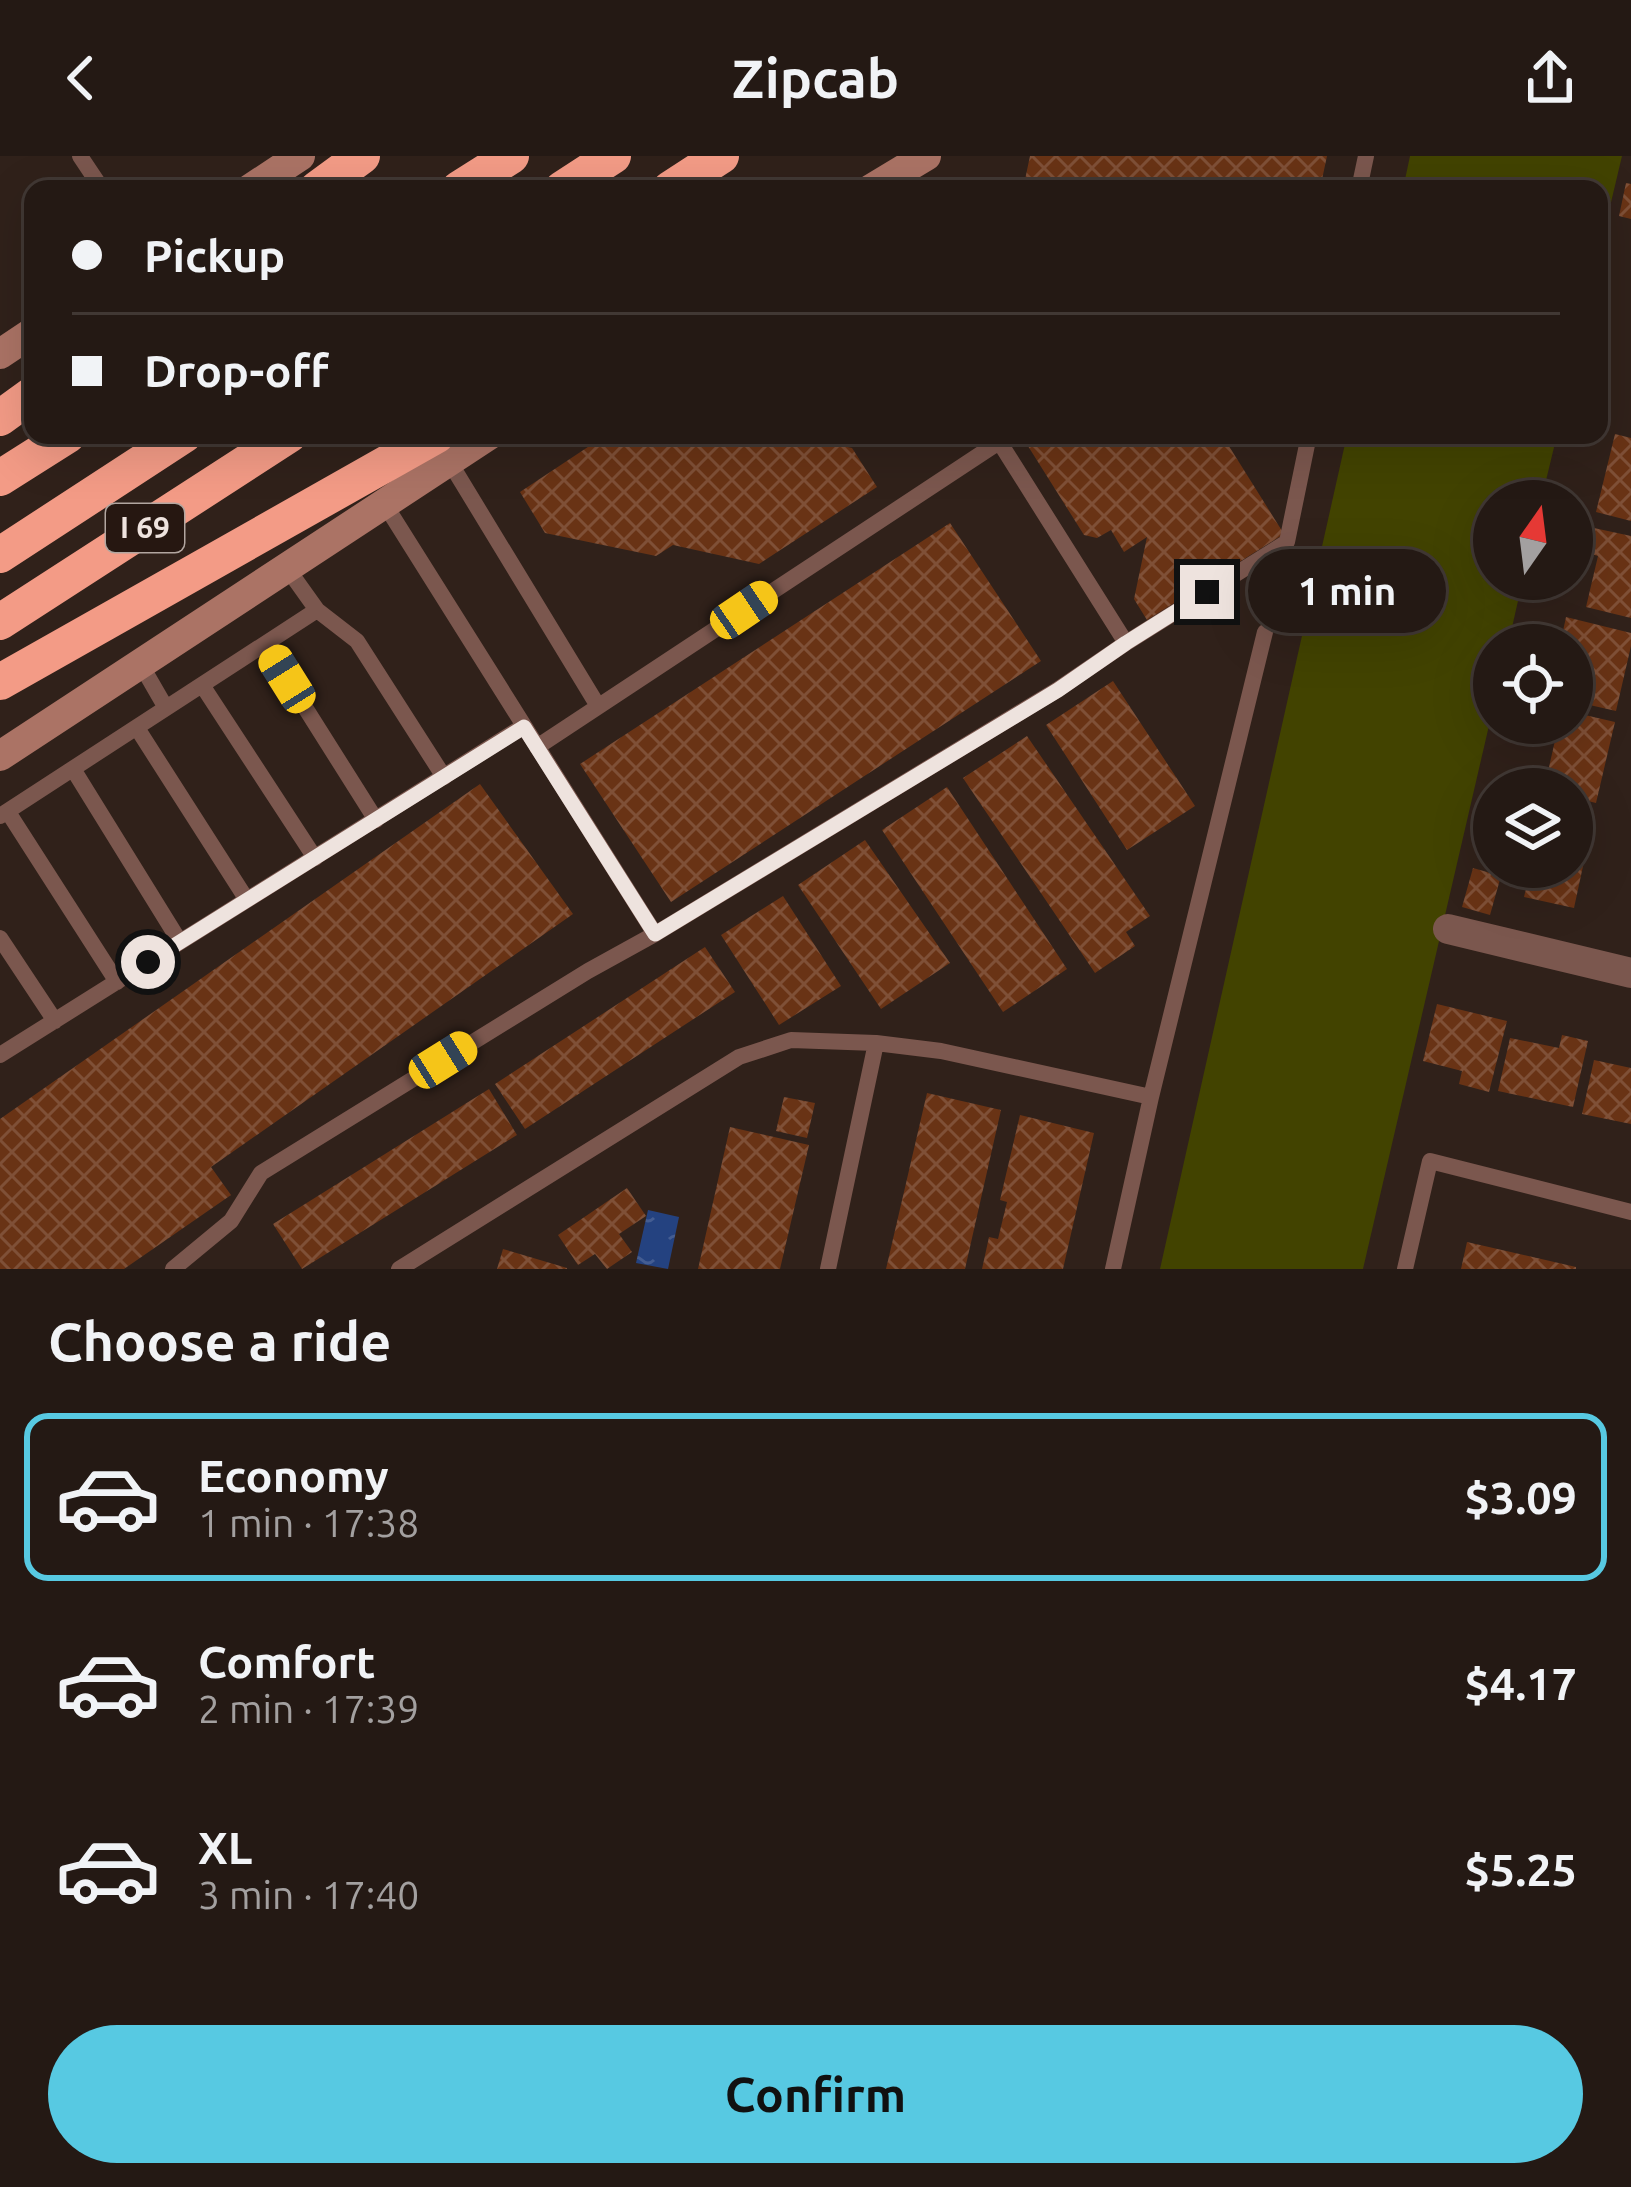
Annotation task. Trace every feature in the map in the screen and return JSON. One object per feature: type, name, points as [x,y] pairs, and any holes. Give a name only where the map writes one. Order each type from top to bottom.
[{"type":"highway","points":[[329,180],[362,156]]},
{"type":"highway","points":[[473,180],[511,156]]},
{"type":"highway","points":[[576,180],[613,156]]},
{"type":"highway","points":[[684,180],[722,156]]},
{"type":"highway","points":[[0,478],[54,444]]},
{"type":"highway","points":[[0,555],[170,444]]},
{"type":"highway","name":"I 69","points":[[0,622],[275,444]]},
{"type":"highway","points":[[0,682],[443,448]]},
{"type":"main road","points":[[264,180],[300,156]]},
{"type":"main road","points":[[886,180],[926,156]]},
{"type":"main road","points":[[0,756],[385,503],[443,448]]},
{"type":"street","points":[[1448,929],[1631,972]]},
{"type":"lane","points":[[537,747],[988,444]]},
{"type":"lane","points":[[1001,444],[1126,643]]},
{"type":"lane","points":[[173,1269],[231,1221],[261,1173],[588,970],[1058,690],[1287,542],[1307,444]]},
{"type":"lane","points":[[443,448],[598,706]]},
{"type":"lane","points":[[385,503],[655,934]]},
{"type":"lane","points":[[287,568],[317,610],[357,640],[444,776]]},
{"type":"lane","points":[[117,982],[4,814],[317,610]]},
{"type":"lane","points":[[1113,1269],[1265,632]]},
{"type":"lane","points":[[265,644],[376,820]]},
{"type":"lane","points":[[140,664],[166,708]]},
{"type":"lane","points":[[202,685],[315,858]]},
{"type":"lane","points":[[0,1055],[524,727]]},
{"type":"lane","points":[[136,728],[247,900]]},
{"type":"lane","points":[[73,769],[180,942]]},
{"type":"lane","points":[[0,938],[55,1021]]},
{"type":"lane","points":[[399,1269],[739,1057],[791,1040],[876,1043],[941,1052],[1151,1096]]},
{"type":"lane","points":[[827,1269],[876,1043]]},
{"type":"lane","points":[[1405,1269],[1430,1161],[1631,1212]]},
{"type":"shaded area","points":[[1410,156],[1622,156],[1608,215],[1608,180],[1405,180]]},
{"type":"shaded area","points":[[1345,444],[1555,444],[1546,480],[1473,480],[1473,600],[1518,600],[1513,624],[1473,624],[1473,744],[1485,744],[1479,768],[1473,768],[1473,795],[1363,1269],[1160,1269]]},
{"type":"water","points":[[648,1210],[679,1217],[668,1269],[636,1263]]},
{"type":"building","points":[[1030,156],[1327,156],[1322,180],[1025,180]]},
{"type":"building","points":[[1626,183],[1631,184],[1631,219],[1619,216]]},
{"type":"building","points":[[1615,434],[1631,438],[1631,521],[1596,512]]},
{"type":"building","points":[[592,444],[834,444],[852,448],[877,487],[759,564],[673,545],[656,556],[545,533],[520,492]]},
{"type":"building","points":[[1027,444],[1228,444],[1284,534],[1147,620],[1134,599],[1147,537],[1124,552],[1111,530],[1097,538],[1084,535]]},
{"type":"building","points":[[950,523],[1041,661],[671,902],[580,764]]},
{"type":"building","points":[[1594,528],[1631,536],[1631,618],[1586,607],[1588,600],[1593,600],[1598,556],[1593,554]]},
{"type":"building","points":[[1566,617],[1631,633],[1616,711],[1593,706],[1593,624],[1564,624]]},
{"type":"building","points":[[1113,681],[1195,806],[1127,850],[1046,725]]},
{"type":"building","points":[[1593,717],[1615,722],[1596,803],[1593,768],[1549,768],[1554,744],[1593,744]]},
{"type":"building","points":[[1027,736],[1150,916],[1126,932],[1135,946],[1095,973],[963,778]]},
{"type":"building","points":[[480,784],[573,914],[211,1167],[231,1195],[124,1269],[0,1269],[0,1119]]},
{"type":"building","points":[[947,787],[1067,969],[1003,1012],[882,830]]},
{"type":"building","points":[[865,840],[950,963],[881,1009],[798,885]]},
{"type":"building","points":[[1473,868],[1473,888],[1498,888],[1490,915],[1462,907]]},
{"type":"building","points":[[1526,888],[1578,888],[1574,908],[1524,897]]},
{"type":"building","points":[[783,896],[841,986],[779,1025],[721,935]]},
{"type":"building","points":[[705,947],[735,992],[525,1129],[495,1084]]},
{"type":"building","points":[[1437,1004],[1507,1021],[1489,1092],[1459,1084],[1462,1071],[1423,1061]]},
{"type":"building","points":[[1562,1035],[1588,1041],[1573,1107],[1498,1091],[1510,1038],[1559,1048]]},
{"type":"building","points":[[1594,1060],[1631,1068],[1631,1124],[1582,1114]]},
{"type":"building","points":[[489,1089],[517,1135],[302,1269],[273,1224]]},
{"type":"building","points":[[927,1093],[1001,1110],[965,1269],[886,1269]]},
{"type":"building","points":[[784,1097],[815,1103],[807,1138],[776,1131]]},
{"type":"building","points":[[1020,1115],[1094,1133],[1063,1269],[982,1269],[989,1237],[998,1239],[1007,1202],[1000,1200]]},
{"type":"building","points":[[730,1127],[809,1145],[780,1269],[698,1269]]},
{"type":"building","points":[[627,1188],[646,1216],[619,1234],[632,1252],[607,1269],[595,1254],[578,1265],[558,1235]]},
{"type":"building","points":[[1467,1242],[1576,1267],[1576,1269],[1461,1269]]},
{"type":"building","points":[[503,1249],[567,1268],[567,1269],[497,1269]]},
{"type":"route","points":[[148,962],[524,727],[655,934],[1058,690],[1207,592]]}]
